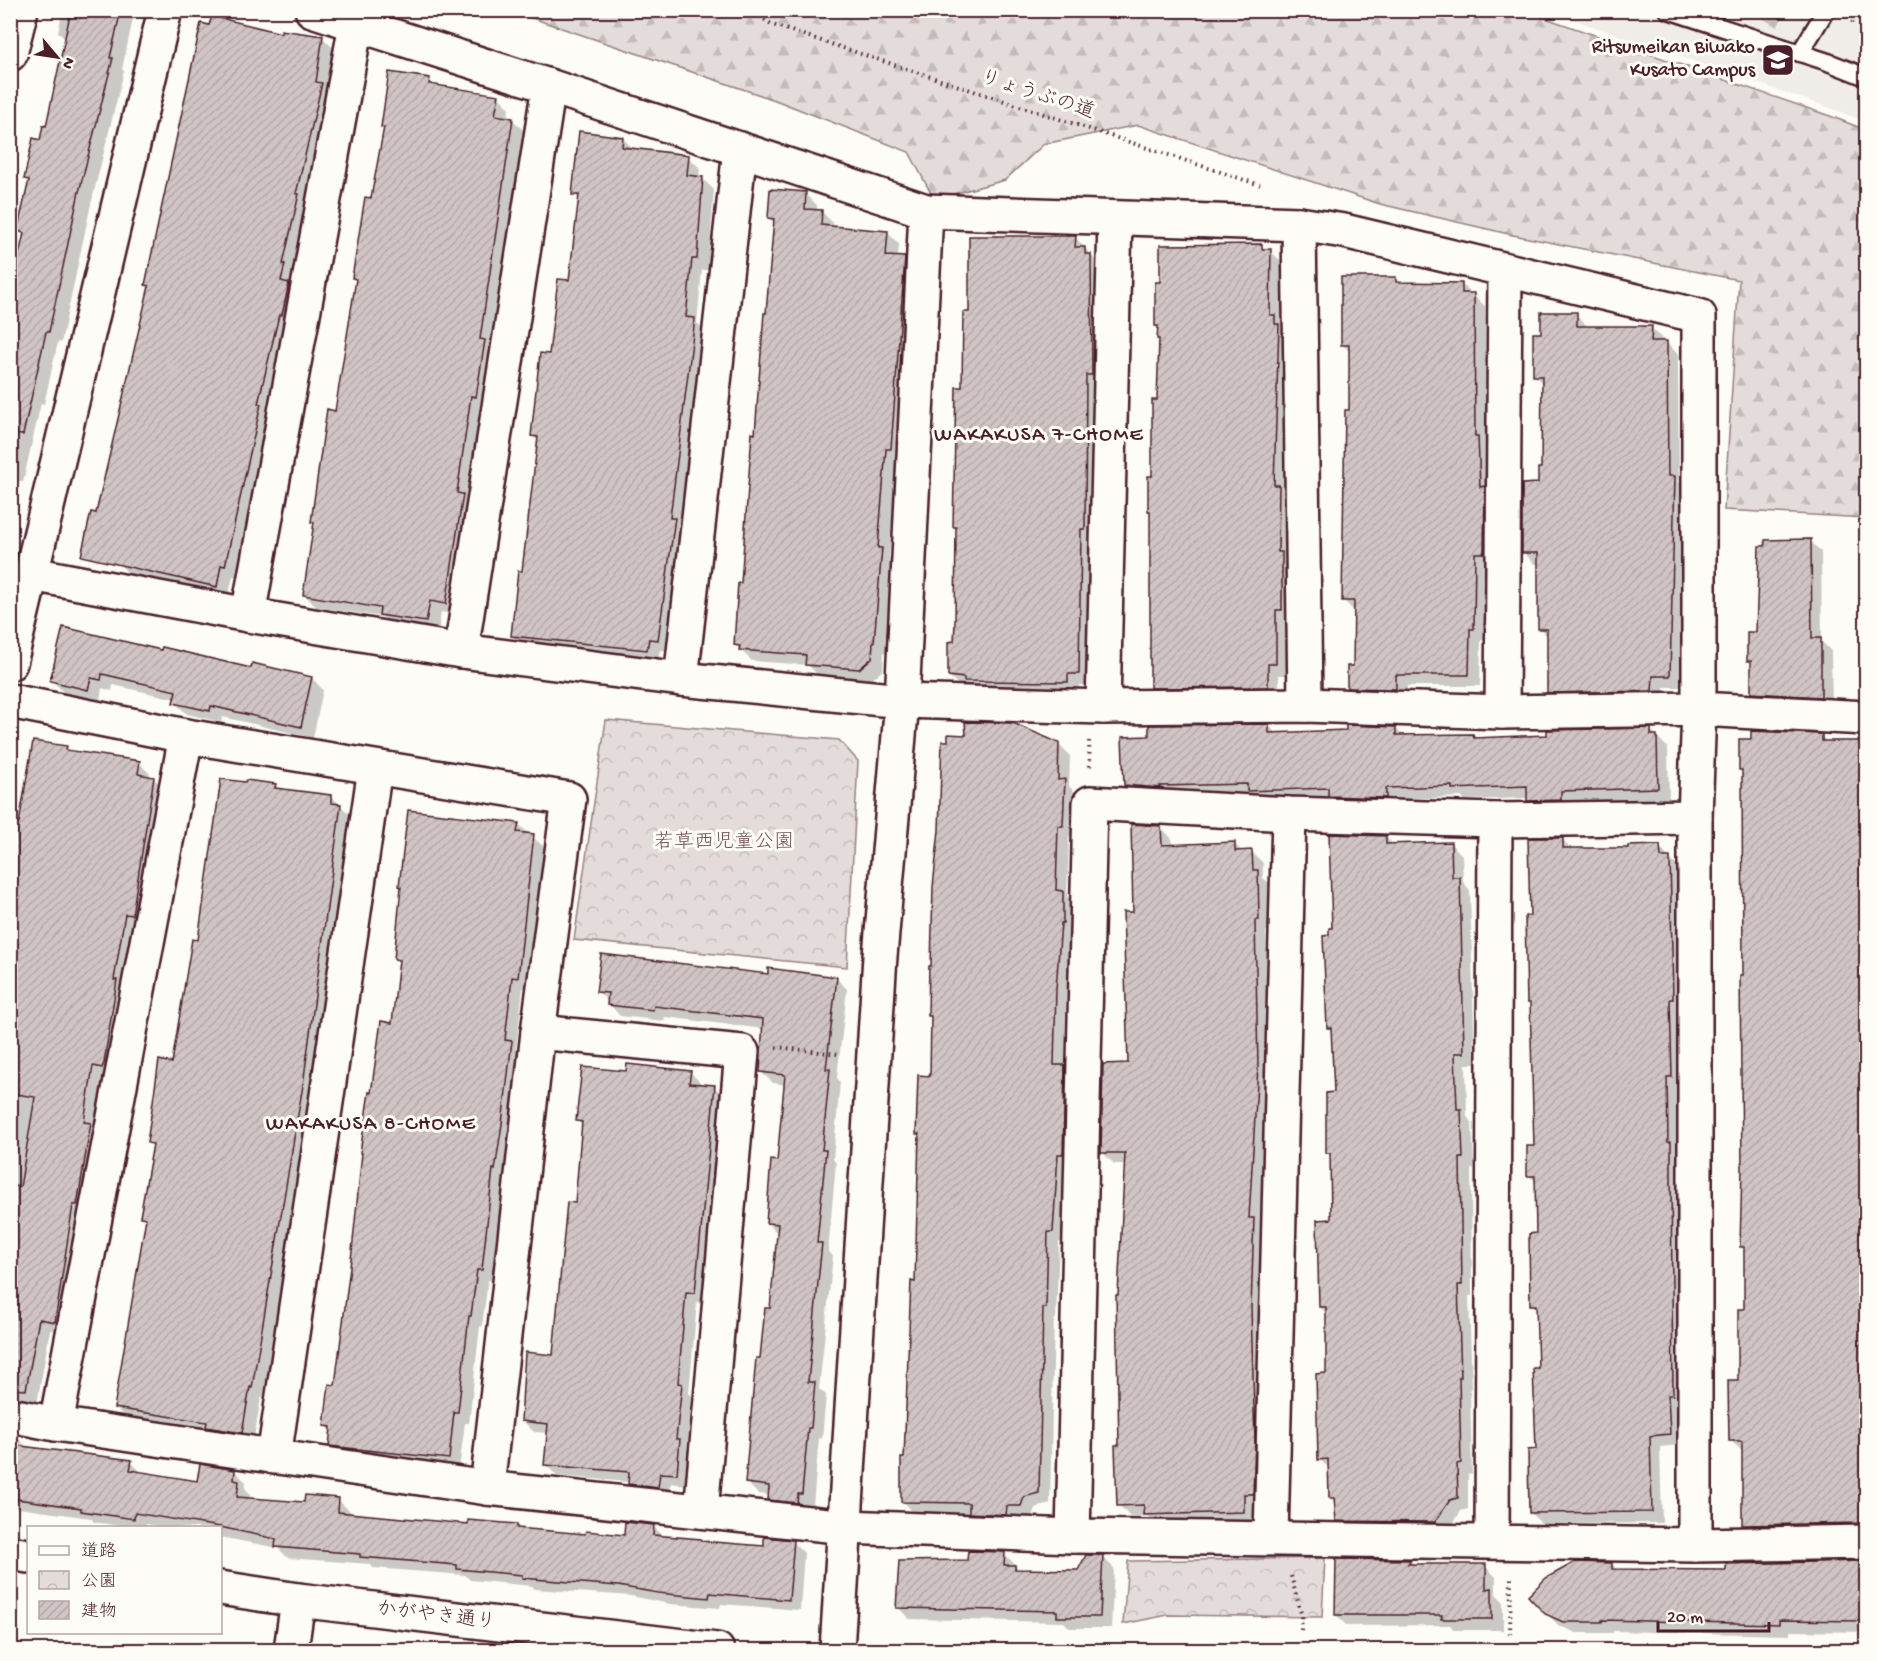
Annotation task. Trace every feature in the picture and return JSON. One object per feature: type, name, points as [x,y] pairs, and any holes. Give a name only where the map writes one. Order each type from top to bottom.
[{"type":"street","points":[[10,54],[21,10]]},
{"type":"street","points":[[10,663],[165,10]]},
{"type":"street","points":[[312,10],[926,211],[1299,224],[1344,231],[1699,316],[1699,709],[1695,817],[1695,1545]]},
{"type":"street","points":[[248,615],[356,24]]},
{"type":"street","points":[[462,651],[549,86]]},
{"type":"street","points":[[681,679],[740,149]]},
{"type":"street","points":[[837,1650],[880,956],[902,701],[926,211]]},
{"type":"street","points":[[1096,707],[1115,219]]},
{"type":"street","points":[[1299,224],[1305,705]]},
{"type":"street","points":[[1502,712],[1505,271]]},
{"type":"street","points":[[32,574],[248,615],[462,651],[681,679],[902,701],[1096,707],[1305,705],[1502,712],[1699,709],[1866,718]]},
{"type":"street","points":[[10,701],[186,736],[568,799],[538,1032],[487,1488]]},
{"type":"street","points":[[56,1424],[186,736]]},
{"type":"street","points":[[274,1457],[375,768]]},
{"type":"street","points":[[1073,1536],[1090,803],[1289,814],[1494,820],[1695,817]]},
{"type":"street","points":[[1279,1538],[1289,814]]},
{"type":"street","points":[[1494,820],[1501,1541]]},
{"type":"street","points":[[538,1032],[742,1052],[701,1511]]},
{"type":"street","points":[[10,1415],[56,1424],[487,1488],[846,1527],[1073,1536],[1695,1545],[1866,1542]]},
{"type":"street","points":[[10,1553],[27,1556]]},
{"type":"street","name":"かがやき通り","points":[[222,1588],[297,1600],[717,1650]]},
{"type":"street","points":[[291,1650],[297,1600]]},
{"type":"lane","points":[[1668,10],[1866,76]]},
{"type":"lane","points":[[1800,53],[1826,10]]},
{"type":"path","name":"りょうぶの道","points":[[749,10],[773,25],[1262,185]]},
{"type":"path","points":[[1090,803],[1096,707]]},
{"type":"path","points":[[742,1052],[756,1045],[848,1055]]},
{"type":"path","points":[[1279,1538],[1287,1559],[1302,1617],[1301,1630]]},
{"type":"path","points":[[1501,1541],[1510,1634]]},
{"type":"shaded area","name":"Ritsumeikan Biwako Kusato Campus","points":[[1548,11],[1866,11],[1866,122],[1833,109]]},
{"type":"green space","points":[[511,11],[1525,11],[1830,116],[1866,130],[1866,518],[1724,510],[1739,280],[1513,235],[1380,204],[1138,125],[1044,144],[1005,180],[934,199],[909,152],[775,100]]},
{"type":"green space","name":"若草西児童公園","points":[[606,720],[839,740],[858,761],[847,967],[574,940]]},
{"type":"green space","points":[[1325,1558],[1322,1617],[1168,1615],[1123,1624],[1128,1561]]},
{"type":"building","points":[[71,10],[121,10],[110,58],[113,58],[79,192],[49,332],[46,332],[23,435],[10,434],[10,294],[24,233],[17,231],[29,180],[24,179],[33,138],[40,140],[43,125],[46,126]]},
{"type":"building","points":[[212,16],[281,33],[281,30],[323,36],[316,82],[322,83],[296,194],[299,194],[283,264],[285,264],[281,281],[289,283],[258,404],[261,404],[225,566],[221,565],[217,587],[81,556],[91,512],[96,513],[149,286],[145,285],[201,23],[209,25]]},
{"type":"building","points":[[389,72],[430,78],[429,84],[499,95],[495,115],[513,118],[480,339],[485,340],[476,397],[471,396],[457,493],[463,494],[446,604],[430,601],[426,622],[379,615],[380,608],[303,595],[327,409],[335,411],[356,279],[352,278],[365,197],[371,198],[384,127],[381,127]]},
{"type":"building","points":[[579,131],[623,137],[622,147],[689,155],[687,175],[703,177],[697,259],[692,259],[686,317],[695,318],[670,518],[675,518],[658,640],[649,639],[647,650],[511,636],[518,571],[522,571],[538,437],[531,436],[540,353],[549,354],[558,279],[569,280],[579,195],[572,195]]},
{"type":"building","points":[[770,189],[806,192],[805,209],[822,210],[821,225],[888,231],[886,256],[905,257],[891,449],[886,449],[878,548],[882,548],[874,642],[872,658],[859,669],[805,665],[806,655],[739,650],[740,646],[734,645],[752,433],[755,434],[774,219],[768,218]]},
{"type":"building","points":[[969,236],[1076,236],[1075,247],[1085,247],[1085,254],[1091,254],[1092,375],[1086,375],[1085,529],[1081,529],[1079,674],[1068,674],[1068,682],[964,681],[964,678],[948,676],[948,642],[954,641],[955,623],[956,527],[953,527],[956,387],[962,387],[963,312],[969,312]]},
{"type":"building","points":[[1262,244],[1262,249],[1271,249],[1270,315],[1275,315],[1275,324],[1279,324],[1274,485],[1279,485],[1278,552],[1282,552],[1282,610],[1276,610],[1276,664],[1268,664],[1268,687],[1150,688],[1148,476],[1152,476],[1152,400],[1157,400],[1159,339],[1157,339],[1158,326],[1155,326],[1155,282],[1160,282],[1160,245]]},
{"type":"building","points":[[1341,277],[1396,277],[1396,282],[1462,283],[1462,293],[1474,293],[1475,436],[1478,436],[1480,487],[1485,486],[1484,553],[1475,553],[1474,629],[1470,629],[1469,675],[1396,675],[1396,689],[1347,688],[1347,666],[1353,666],[1354,601],[1342,601],[1345,410],[1349,410],[1349,345],[1341,345]]},
{"type":"building","points":[[1541,312],[1577,312],[1577,326],[1652,326],[1651,341],[1667,341],[1668,476],[1675,476],[1670,676],[1653,676],[1652,691],[1547,693],[1547,629],[1538,629],[1538,553],[1522,553],[1522,484],[1538,483],[1538,468],[1541,468],[1542,376],[1533,376],[1533,333],[1541,333]]},
{"type":"building","points":[[1811,539],[1812,638],[1821,638],[1821,697],[1751,693],[1751,661],[1747,661],[1747,632],[1756,632],[1759,546],[1765,546],[1765,540]]},
{"type":"building","points":[[63,627],[161,650],[162,647],[251,668],[252,663],[312,677],[301,727],[211,706],[210,711],[173,703],[176,691],[102,674],[101,680],[91,678],[88,690],[50,681]]},
{"type":"building","points":[[965,722],[1013,723],[1059,743],[1058,780],[1065,779],[1063,826],[1058,826],[1056,890],[1063,891],[1063,923],[1061,923],[1056,989],[1054,1065],[1065,1065],[1063,1154],[1058,1154],[1053,1232],[1048,1232],[1046,1308],[1043,1308],[1039,1493],[1024,1497],[1021,1506],[1007,1506],[1006,1515],[969,1513],[969,1503],[901,1502],[901,1458],[904,1458],[911,1281],[915,1282],[919,1134],[916,1134],[918,1075],[930,1076],[929,966],[931,966],[933,887],[939,830],[942,741],[948,741],[948,734],[966,735]]},
{"type":"building","points":[[1269,724],[1269,733],[1346,730],[1346,725],[1396,727],[1396,735],[1473,734],[1474,738],[1547,735],[1547,730],[1651,728],[1651,735],[1657,735],[1658,788],[1561,791],[1561,800],[1527,801],[1527,786],[1452,789],[1452,786],[1386,788],[1386,798],[1328,796],[1328,788],[1247,791],[1247,784],[1160,786],[1160,788],[1124,785],[1122,737],[1149,736],[1149,725]]},
{"type":"building","points":[[1751,731],[1822,734],[1822,741],[1866,741],[1866,1504],[1864,1523],[1742,1525],[1742,1441],[1729,1441],[1728,1380],[1738,1380],[1738,1309],[1744,1309],[1744,1247],[1740,1247],[1742,1168],[1740,975],[1743,975],[1742,770],[1739,770],[1739,739],[1751,739]]},
{"type":"building","points":[[33,741],[67,746],[66,750],[140,761],[138,774],[154,777],[132,915],[125,914],[104,1063],[102,1068],[93,1066],[84,1122],[91,1123],[77,1205],[73,1205],[55,1322],[39,1319],[26,1390],[10,1389],[10,1185],[20,1187],[35,1097],[10,1093],[10,856],[16,822],[19,823]]},
{"type":"building","points":[[221,779],[276,784],[275,788],[331,795],[331,803],[341,804],[303,1085],[252,1388],[250,1387],[242,1433],[206,1427],[207,1422],[114,1408],[146,1218],[140,1217],[153,1144],[147,1143],[159,1060],[172,1063],[192,939],[198,940]]},
{"type":"building","points":[[408,810],[519,823],[517,832],[534,834],[518,978],[512,977],[505,1040],[512,1041],[502,1124],[495,1170],[493,1169],[482,1270],[477,1270],[471,1316],[469,1316],[458,1412],[454,1412],[449,1459],[329,1446],[331,1427],[324,1426],[329,1384],[335,1385],[352,1251],[362,1153],[360,1153],[369,1092],[371,1093],[381,1021],[392,1023],[399,960],[394,959],[401,887],[399,886]]},
{"type":"building","points":[[1131,824],[1161,826],[1162,845],[1235,842],[1235,851],[1252,850],[1253,870],[1258,870],[1259,920],[1255,920],[1258,1066],[1249,1218],[1254,1218],[1251,1309],[1255,1442],[1253,1494],[1244,1494],[1244,1512],[1143,1515],[1144,1505],[1117,1506],[1115,1445],[1119,1445],[1116,1295],[1118,1295],[1125,1153],[1101,1153],[1103,1064],[1128,1063],[1123,912],[1133,912]]},
{"type":"building","points":[[1329,834],[1386,836],[1386,844],[1451,842],[1452,877],[1460,877],[1464,1053],[1455,1053],[1457,1109],[1461,1109],[1463,1158],[1460,1158],[1462,1285],[1458,1285],[1461,1463],[1457,1464],[1458,1498],[1450,1500],[1435,1522],[1336,1521],[1334,1498],[1329,1498],[1328,1459],[1318,1460],[1316,1374],[1326,1373],[1326,1307],[1319,1307],[1317,1220],[1331,1219],[1330,1153],[1326,1153],[1326,1093],[1334,1092],[1331,1028],[1327,1028],[1323,936],[1329,935],[1329,928],[1332,928]]},
{"type":"building","points":[[1528,838],[1563,838],[1563,848],[1628,848],[1628,846],[1660,845],[1661,857],[1670,857],[1672,1077],[1667,1077],[1668,1142],[1671,1142],[1673,1395],[1668,1395],[1670,1434],[1650,1436],[1652,1512],[1529,1513],[1528,1450],[1536,1449],[1533,1368],[1538,1368],[1536,1305],[1530,1305],[1529,1234],[1536,1233],[1535,1176],[1527,1176],[1527,1146],[1534,1146],[1525,916],[1530,916]]},
{"type":"building","points":[[601,954],[768,974],[768,968],[837,977],[826,1069],[830,1069],[822,1150],[826,1150],[817,1243],[822,1243],[808,1382],[815,1382],[802,1494],[798,1494],[797,1503],[768,1500],[769,1486],[745,1483],[756,1358],[760,1358],[765,1308],[770,1308],[778,1224],[766,1223],[771,1160],[777,1161],[785,1075],[760,1072],[763,1019],[654,1006],[653,1010],[607,1005],[608,993],[596,992]]},
{"type":"building","points":[[627,1064],[691,1071],[689,1083],[715,1085],[695,1293],[686,1292],[678,1383],[682,1384],[676,1439],[680,1439],[677,1474],[660,1473],[658,1488],[628,1484],[629,1472],[544,1465],[548,1424],[521,1421],[525,1352],[553,1355],[567,1202],[575,1203],[582,1122],[576,1121],[582,1067],[626,1071]]},
{"type":"building","points":[[13,1445],[132,1460],[130,1470],[197,1481],[200,1464],[235,1470],[234,1480],[239,1481],[237,1497],[304,1502],[305,1495],[339,1498],[338,1512],[468,1524],[468,1520],[517,1524],[517,1528],[585,1534],[586,1531],[624,1535],[625,1522],[654,1525],[653,1535],[764,1546],[764,1537],[794,1540],[789,1600],[710,1593],[709,1598],[658,1593],[618,1586],[522,1578],[522,1575],[457,1569],[457,1565],[275,1547],[276,1539],[222,1526],[135,1513],[134,1519],[81,1511],[81,1508],[10,1498],[10,1462]]},
{"type":"building","points":[[968,1551],[1005,1552],[1004,1565],[1015,1565],[1015,1569],[1078,1570],[1086,1555],[1103,1555],[1100,1617],[1057,1617],[1057,1611],[896,1608],[899,1561],[967,1560]]},
{"type":"building","points":[[1336,1559],[1411,1560],[1408,1564],[1486,1564],[1486,1589],[1492,1588],[1492,1619],[1441,1619],[1442,1615],[1335,1615]]},
{"type":"building","points":[[1863,1561],[1863,1567],[1865,1567],[1864,1621],[1779,1620],[1779,1624],[1602,1620],[1602,1622],[1563,1622],[1545,1614],[1528,1596],[1546,1578],[1575,1562],[1612,1563],[1612,1569],[1726,1570],[1726,1564]]},
{"type":"place","name":"Ritsumeikan Biwako Kusato Campus","points":[[1778,60]]},
{"type":"district","name":"WAKAKUSA 7-CHOME","points":[[1039,436]]},
{"type":"district","name":"WAKAKUSA 8-CHOME","points":[[371,1125]]}]
